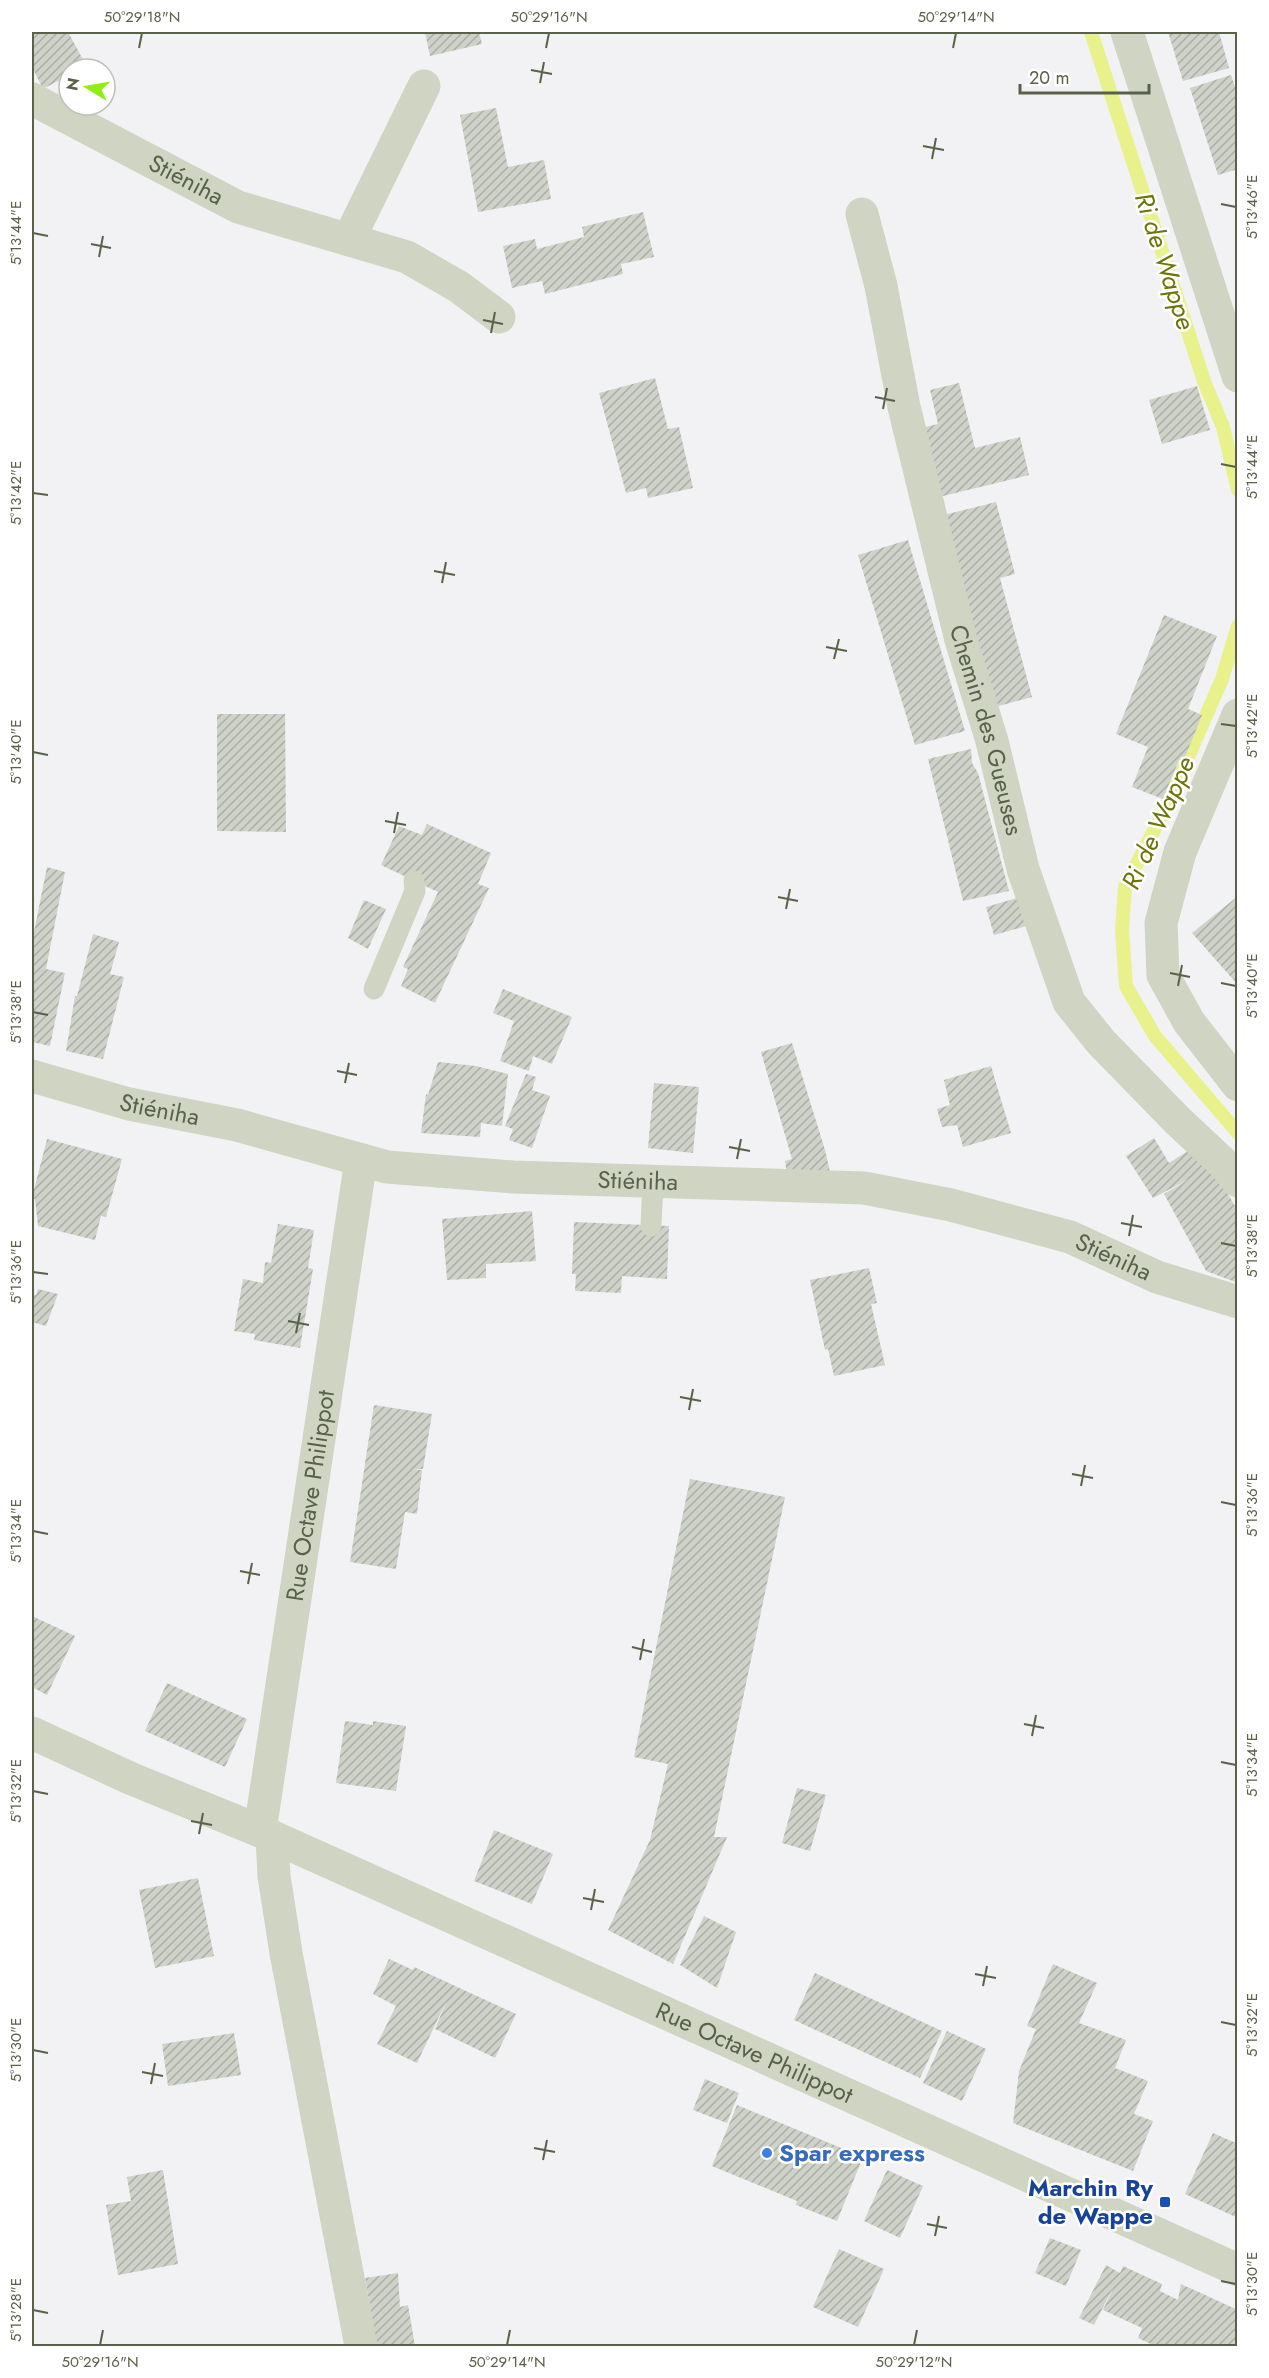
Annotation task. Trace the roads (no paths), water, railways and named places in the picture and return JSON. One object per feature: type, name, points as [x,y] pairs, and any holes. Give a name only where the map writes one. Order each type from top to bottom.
[{"type":"street","points":[[1127,32],[1238,376]]},
{"type":"street","points":[[349,239],[424,86]]},
{"type":"street","name":"Stiéniha","points":[[32,99],[238,207],[407,257],[459,287],[499,316]]},
{"type":"street","name":"Chemin des Gueuses","points":[[862,214],[881,286],[904,406],[961,640],[992,741],[1023,869],[1069,1002],[1101,1041],[1178,1121],[1224,1164],[1238,1181]]},
{"type":"street","points":[[1238,715],[1180,852],[1161,923],[1163,975],[1189,1022],[1238,1085]]},
{"type":"street","name":"Stiéniha","points":[[32,1076],[129,1104],[237,1125],[387,1167],[513,1177],[864,1188],[951,1205],[1070,1237],[1157,1277],[1238,1302]]},
{"type":"street","name":"Rue Octave Philippot","points":[[361,1160],[266,1834],[286,1953],[361,2346]]},
{"type":"street","name":"Rue Octave Philippot","points":[[32,1733],[132,1779],[266,1834],[1238,2270]]},
{"type":"lane","points":[[374,989],[418,886]]},
{"type":"lane","points":[[651,1226],[653,1181]]},
{"type":"waterway","name":"Ri de Wappe","points":[[1091,32],[1204,381],[1223,427],[1238,490]]},
{"type":"waterway","name":"Ri de Wappe","points":[[1238,626],[1222,679],[1167,805],[1125,887],[1122,930],[1126,986],[1155,1036],[1238,1133]]},
{"type":"place","name":"Spar express","points":[[767,2153]]},
{"type":"place","name":"Marchin Ry de Wappe","points":[[1165,2202]]}]
